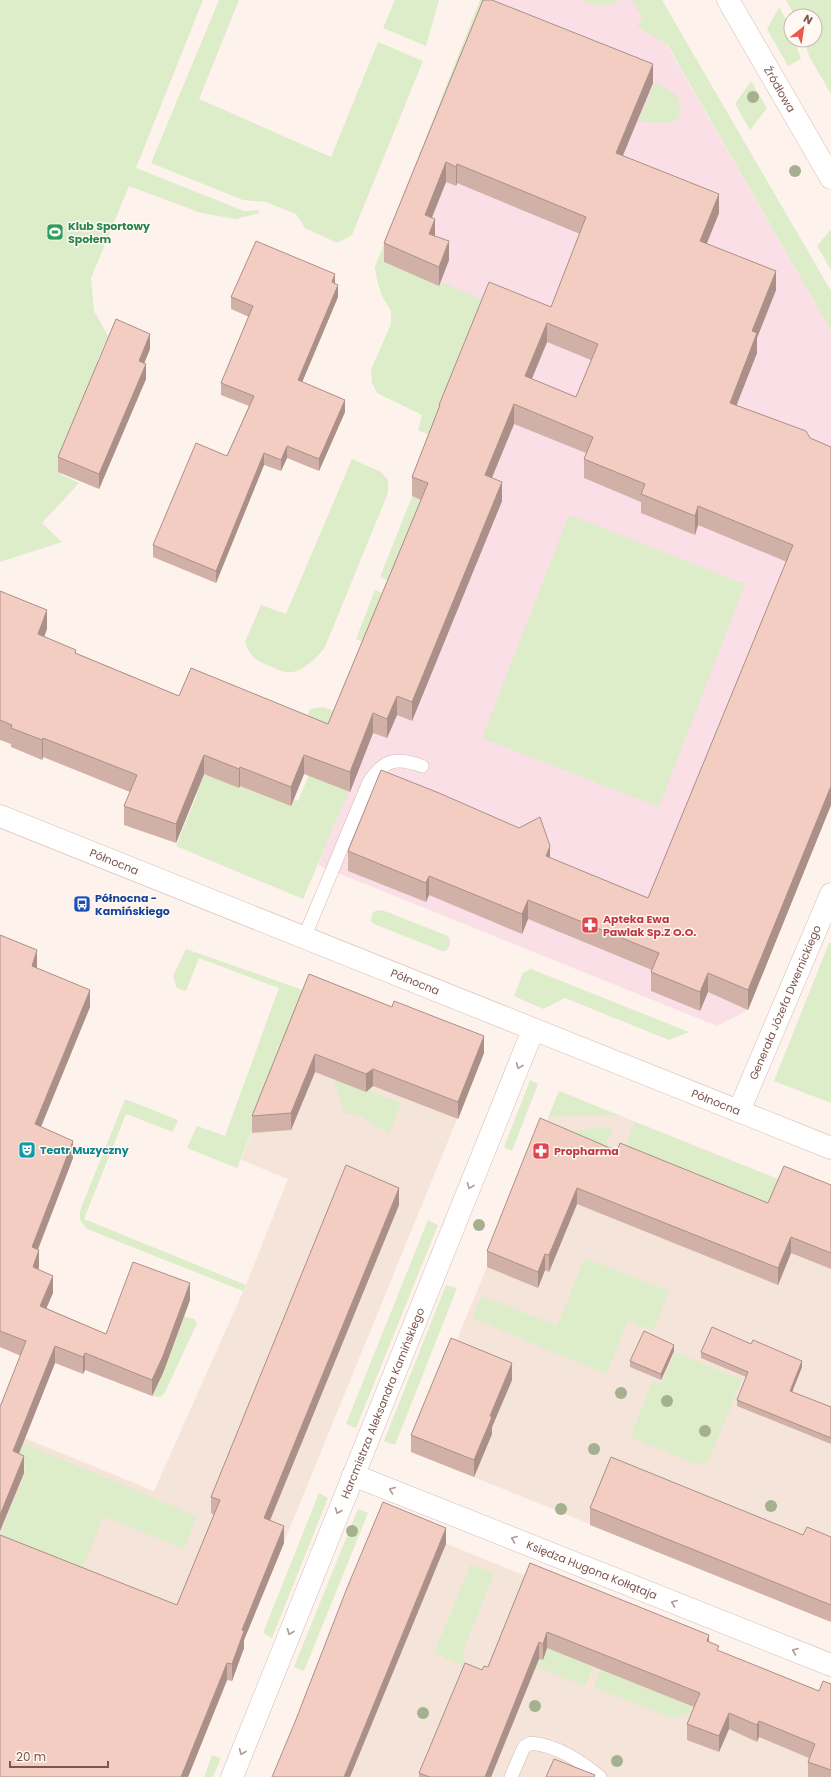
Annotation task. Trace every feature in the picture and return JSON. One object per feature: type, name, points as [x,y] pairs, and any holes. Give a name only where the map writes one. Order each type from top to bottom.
[{"type":"street","name":"Źródłowa","points":[[728,0],[831,178]]},
{"type":"street","name":"Północna","points":[[0,816],[831,1148]]},
{"type":"street","name":"Generała Józefa Dwernickiego","points":[[739,1111],[831,894]]},
{"type":"street","name":"Harcmistrza Aleksandra Kamińskiego","points":[[232,1777],[533,1030]]},
{"type":"street","name":"Księdza Hugona Kołłątaja","points":[[353,1475],[831,1665]]},
{"type":"lane","points":[[304,938],[368,782],[374,774],[395,760],[407,761],[422,766]]},
{"type":"lane","points":[[511,1777],[524,1747],[530,1742],[541,1744],[579,1760],[600,1777]]},
{"type":"shaded area","points":[[491,0],[641,0],[831,331],[831,805],[748,1010],[717,1026],[318,865],[477,478],[442,283],[440,286],[384,262]]},
{"type":"shaded area","points":[[309,992],[484,1053],[188,1777],[0,1777],[0,1428],[154,1491],[246,1285],[288,1179],[241,1160]]},
{"type":"shaded area","points":[[559,1091],[831,1200],[831,1621],[411,1452]]},
{"type":"shaded area","points":[[383,1518],[831,1700],[831,1777],[278,1777]]},
{"type":"green space","name":"Klub Sportowy Społem","points":[[0,0],[203,0],[136,168],[244,211],[259,210],[259,213],[236,219],[201,213],[129,186],[91,278],[94,311],[108,336],[97,361],[105,365],[60,474],[79,483],[42,523],[62,542],[0,562]]},
{"type":"green space","points":[[219,0],[239,0],[199,99],[331,157],[378,42],[423,61],[352,235],[337,243],[305,228],[296,214],[266,202],[243,200],[151,163]]},
{"type":"green space","points":[[395,0],[439,0],[426,46],[383,28]]},
{"type":"green space","points":[[480,0],[491,0],[384,262],[440,286],[442,282],[489,302],[443,441],[418,430],[422,415],[377,393],[372,383],[371,370],[391,324],[391,311],[382,296],[375,267]]},
{"type":"green space","points":[[582,0],[621,0],[611,4],[597,5],[587,3]]},
{"type":"green space","points":[[632,0],[662,0],[831,291],[831,331],[667,44],[637,27],[642,17]]},
{"type":"green space","points":[[786,0],[831,0],[831,94],[809,56],[806,48],[823,48],[823,8],[790,8]]},
{"type":"green space","points":[[779,7],[783,15],[783,48],[797,48],[801,59],[788,66],[767,29]]},
{"type":"green space","points":[[751,81],[767,108],[750,130],[735,104]]},
{"type":"green space","points":[[655,83],[672,92],[678,99],[680,110],[679,118],[669,123],[638,122]]},
{"type":"green space","points":[[831,229],[831,270],[817,246]]},
{"type":"green space","points":[[352,459],[381,472],[388,480],[388,493],[325,647],[308,665],[296,671],[281,671],[254,658],[249,652],[245,642],[261,605],[286,614]]},
{"type":"green space","points":[[413,494],[429,501],[395,584],[380,577]]},
{"type":"green space","points":[[569,515],[745,584],[659,807],[482,738]]},
{"type":"green space","points":[[375,590],[390,596],[370,645],[356,639]]},
{"type":"green space","points":[[323,707],[342,714],[349,791],[303,899],[176,846],[197,795],[164,746],[298,801],[328,730],[306,720],[310,709]]},
{"type":"green space","points":[[382,910],[448,936],[450,942],[449,947],[446,951],[442,951],[374,924],[371,921],[372,915],[375,911]]},
{"type":"green space","points":[[829,943],[831,943],[831,1103],[774,1081]]},
{"type":"green space","points":[[186,949],[309,992],[237,1168],[187,1148],[197,1126],[225,1136],[279,988],[199,958],[186,991],[177,988],[173,976]]},
{"type":"green space","points":[[531,969],[689,1032],[669,1040],[565,998],[543,1009],[514,996],[523,973]]},
{"type":"green space","points":[[333,1077],[401,1103],[389,1134],[361,1116],[344,1113]]},
{"type":"green space","points":[[530,1080],[538,1084],[512,1151],[504,1147]]},
{"type":"green space","points":[[559,1091],[618,1115],[549,1117]]},
{"type":"green space","points":[[125,1099],[178,1120],[173,1132],[126,1114],[84,1219],[246,1285],[243,1291],[87,1229],[81,1222],[81,1208]]},
{"type":"green space","points":[[635,1122],[784,1182],[768,1219],[620,1159]]},
{"type":"green space","points":[[613,1127],[601,1157],[541,1133]]},
{"type":"green space","points":[[428,1220],[438,1225],[356,1428],[346,1424]]},
{"type":"green space","points":[[585,1258],[669,1291],[653,1331],[628,1320],[606,1374],[472,1318],[482,1296],[557,1326]]},
{"type":"green space","points":[[446,1285],[457,1288],[395,1445],[384,1441]]},
{"type":"green space","points":[[184,1316],[194,1319],[197,1323],[164,1394],[160,1397],[152,1396],[163,1373]]},
{"type":"green space","points":[[675,1352],[742,1380],[707,1463],[696,1464],[631,1437],[652,1381],[661,1384]]},
{"type":"green space","points":[[4,1435],[197,1516],[184,1549],[104,1516],[74,1588],[0,1607],[0,1536],[27,1467],[0,1458]]},
{"type":"green space","points":[[319,1493],[328,1498],[272,1638],[263,1633]]},
{"type":"green space","points":[[358,1509],[368,1513],[304,1671],[294,1667]]},
{"type":"green space","points":[[471,1564],[494,1573],[463,1651],[466,1667],[434,1653]]},
{"type":"green space","points":[[504,1645],[542,1660],[547,1648],[593,1666],[585,1686],[506,1655]]},
{"type":"green space","points":[[600,1669],[701,1710],[672,1718],[594,1687]]},
{"type":"green space","points":[[212,1755],[221,1758],[213,1777],[204,1777]]},
{"type":"building","points":[[483,0],[492,0],[653,64],[616,153],[719,194],[700,241],[776,271],[752,331],[757,333],[730,403],[806,431],[810,438],[831,447],[831,786],[748,990],[708,973],[700,992],[651,972],[659,953],[528,900],[522,914],[429,876],[426,883],[348,851],[381,770],[439,793],[519,828],[540,817],[550,846],[546,856],[648,898],[793,545],[698,506],[695,516],[641,494],[645,484],[584,459],[593,437],[514,404],[485,475],[502,482],[412,702],[397,696],[387,719],[373,713],[350,772],[304,755],[291,787],[204,755],[176,824],[124,806],[137,775],[43,738],[42,740],[11,728],[12,725],[0,720],[0,591],[47,610],[38,634],[76,650],[75,653],[179,696],[191,668],[328,724],[428,483],[412,477],[439,405],[489,282],[551,307],[586,217],[457,164],[456,167],[446,162],[425,215],[435,219],[429,234],[449,241],[439,267],[384,243]],"holes":[[[547,323],[598,344],[576,397],[525,376]]]},
{"type":"building","points":[[256,241],[335,274],[332,282],[338,285],[298,380],[345,400],[319,459],[287,446],[281,460],[264,453],[216,571],[153,545],[196,443],[227,456],[254,396],[221,383],[253,306],[231,297]]},
{"type":"building","points":[[116,319],[150,334],[139,361],[146,364],[99,474],[58,457]]},
{"type":"building","points":[[0,935],[37,950],[32,966],[90,990],[35,1124],[73,1141],[32,1247],[39,1250],[33,1267],[53,1276],[40,1306],[106,1334],[133,1262],[190,1283],[163,1356],[152,1380],[85,1353],[83,1357],[55,1346],[13,1451],[24,1456],[0,1515],[0,1407],[26,1341],[0,1331]]},
{"type":"building","points":[[309,974],[392,1007],[394,1001],[484,1036],[458,1102],[373,1069],[366,1074],[315,1054],[291,1113],[252,1116]]},
{"type":"building","points":[[540,1118],[617,1151],[620,1143],[768,1203],[784,1166],[831,1185],[831,1253],[791,1237],[778,1268],[577,1188],[549,1255],[545,1254],[538,1272],[487,1251]]},
{"type":"building","points":[[346,1165],[399,1188],[264,1518],[284,1526],[242,1630],[244,1631],[232,1664],[227,1663],[181,1777],[0,1777],[0,1535],[177,1605],[220,1500],[211,1497]]},
{"type":"building","points":[[712,1327],[751,1344],[753,1340],[802,1361],[790,1391],[831,1407],[831,1438],[737,1400],[748,1372],[701,1352]]},
{"type":"building","points":[[644,1331],[674,1345],[661,1374],[630,1361]]},
{"type":"building","points":[[451,1338],[512,1363],[474,1460],[411,1435]]},
{"type":"building","points":[[611,1457],[803,1535],[807,1527],[831,1537],[831,1605],[590,1508]]},
{"type":"building","points":[[383,1502],[446,1528],[344,1777],[272,1777],[347,1588]]},
{"type":"building","points":[[530,1563],[709,1635],[707,1641],[719,1646],[717,1650],[819,1691],[823,1681],[831,1684],[831,1770],[808,1762],[815,1744],[759,1721],[757,1725],[729,1713],[719,1736],[687,1724],[700,1693],[547,1632],[543,1644],[539,1642],[485,1777],[430,1777],[419,1773],[465,1663],[482,1670],[484,1666],[488,1667]]},
{"type":"building","points":[[554,1759],[595,1775],[594,1777],[546,1777]]},
{"type":"place","name":"Klub Sportowy Społem","points":[[55,232]]},
{"type":"place","name":"Północna - Kamińskiego","points":[[82,904]]},
{"type":"place","name":"Apteka Ewa Pawlak Sp.Z O.O.","points":[[590,925]]},
{"type":"place","name":"Teatr Muzyczny","points":[[27,1150]]},
{"type":"place","name":"Propharma","points":[[541,1151]]}]
